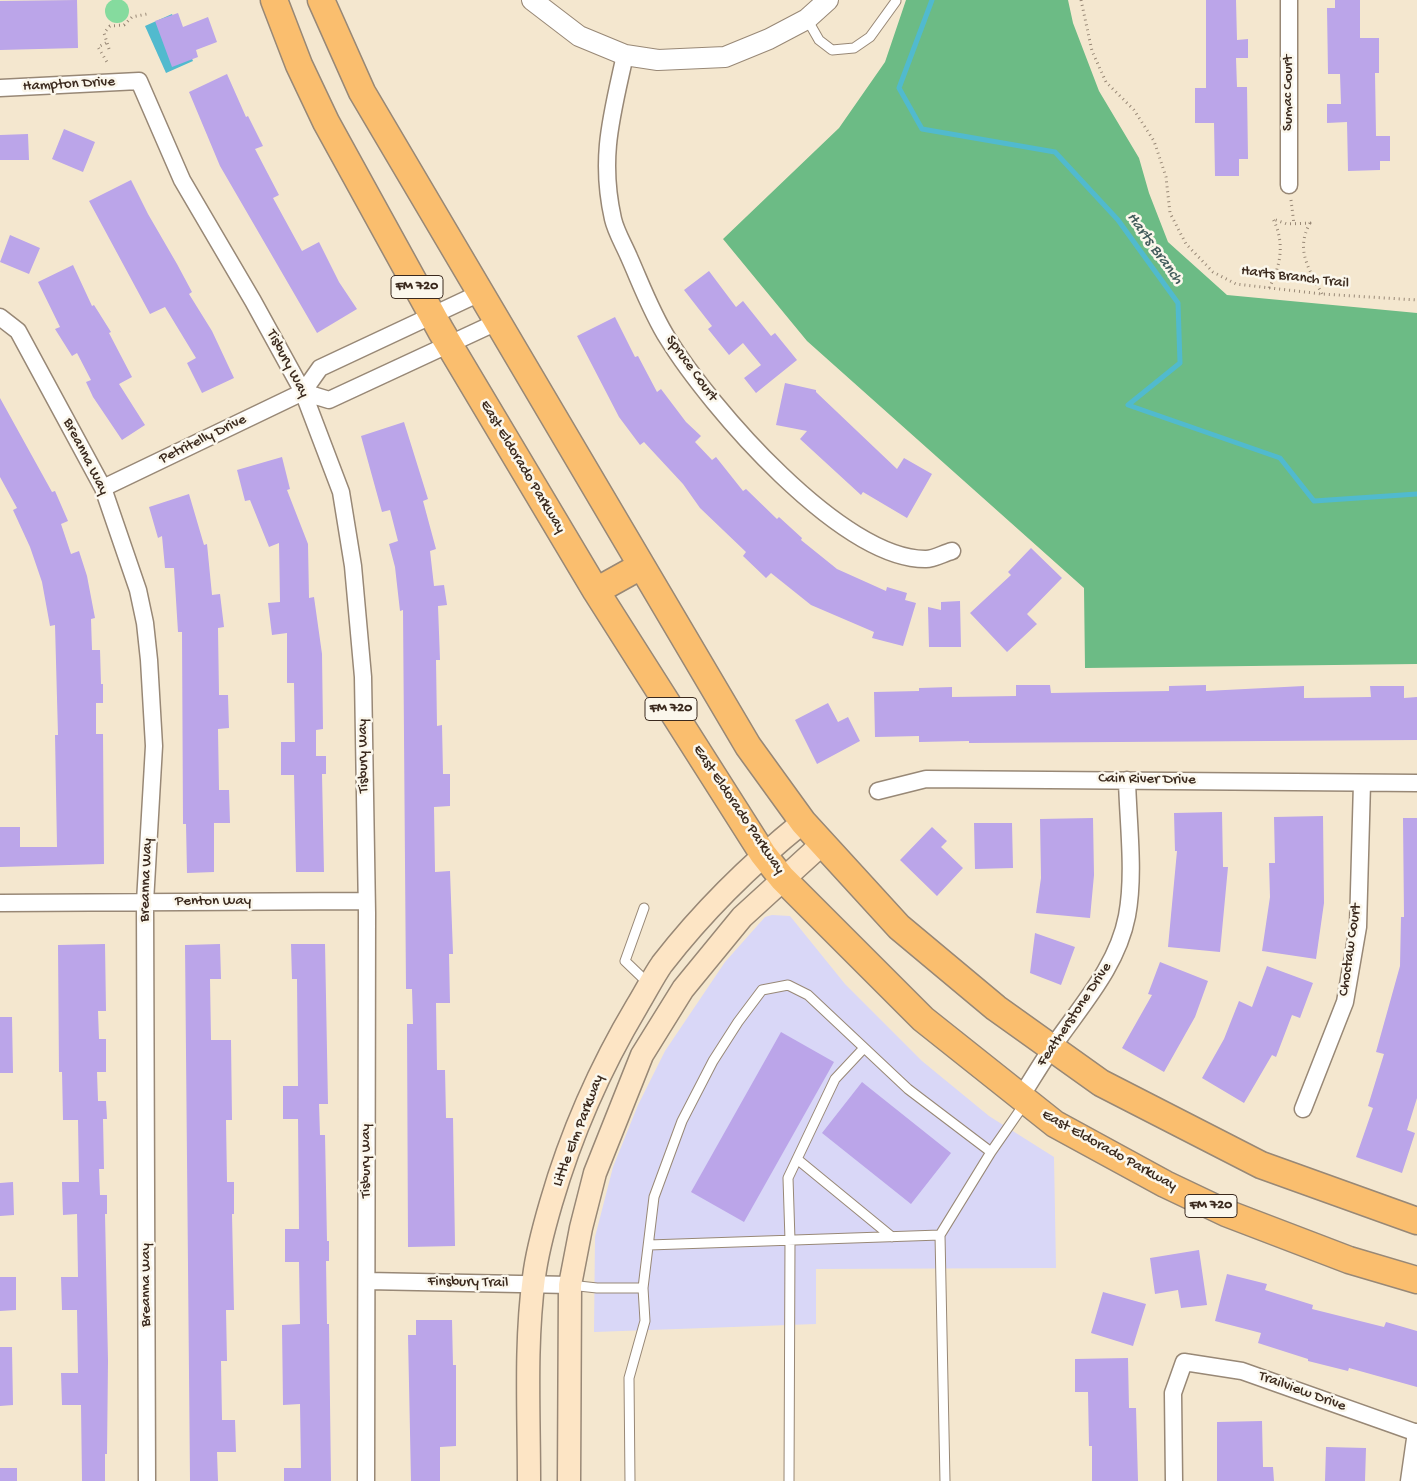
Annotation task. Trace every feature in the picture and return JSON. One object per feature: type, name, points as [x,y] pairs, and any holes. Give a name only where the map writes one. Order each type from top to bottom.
[{"type":"main road","name":"East Eldorado Parkway","points":[[274,0],[299,65],[326,122],[432,315],[596,591],[763,854],[782,878],[923,1019],[1055,1124],[1165,1184],[1226,1213],[1349,1260],[1417,1280]]},
{"type":"main road","name":"FM 720","points":[[321,0],[362,92],[748,746],[803,822]]},
{"type":"main road","points":[[596,591],[641,566]]},
{"type":"main road","points":[[803,822],[898,928],[996,1008],[1101,1083],[1261,1165],[1417,1221]]},
{"type":"main road","name":"Little Elm Parkway","points":[[529,1481],[529,1357],[533,1284],[546,1220],[559,1175],[586,1103],[619,1036],[661,966],[715,902],[763,854],[803,822]]},
{"type":"main road","name":"Little Elm Parkway","points":[[569,1481],[570,1285],[581,1228],[595,1173],[642,1055],[683,989],[742,917],[782,878],[822,844]]},
{"type":"street","points":[[532,0],[579,36],[625,55],[658,60],[725,57],[769,39],[807,19],[828,0]]},
{"type":"street","name":"Sumac Court","points":[[1289,185],[1290,0]]},
{"type":"street","name":"Spruce Court","points":[[625,55],[607,137],[606,184],[613,221],[667,339],[744,438],[791,485],[836,520],[884,551],[927,559],[952,551]]},
{"type":"street","name":"Hampton Drive","points":[[0,88],[139,81]]},
{"type":"street","name":"Tisbury Way","points":[[139,81],[182,180],[253,301],[303,392],[340,492],[353,566],[363,677],[366,901],[366,1481]]},
{"type":"street","name":"Petritelly Drive","points":[[103,488],[303,392],[320,368],[480,293]]},
{"type":"street","name":"Breanna Way","points":[[0,317],[18,331],[103,488],[138,590],[145,623],[154,746],[145,902],[147,1481]]},
{"type":"street","points":[[303,392],[329,400],[497,322]]},
{"type":"street","name":"Cain River Drive","points":[[878,792],[926,779],[1417,783]]},
{"type":"street","name":"Featherstone Drive","points":[[1023,1100],[1052,1048],[1104,975],[1119,944],[1127,916],[1130,888],[1127,780]]},
{"type":"street","name":"Choctaw Court","points":[[1303,1109],[1345,1002],[1358,927],[1362,783]]},
{"type":"street","name":"Penton Way","points":[[0,903],[366,901]]},
{"type":"street","name":"Finsbury Trail","points":[[367,1281],[570,1285]]},
{"type":"street","name":"Trailview Drive","points":[[1174,1481],[1173,1393],[1184,1362],[1242,1371],[1416,1433]]},
{"type":"street","points":[[1409,1481],[1416,1433]]},
{"type":"lane","points":[[807,19],[819,40],[832,50],[854,48],[870,37],[896,1]]},
{"type":"lane","points":[[644,908],[625,961],[650,985]]},
{"type":"lane","points":[[630,1481],[629,1378],[645,1321],[643,1288],[654,1197],[682,1121],[713,1061],[738,1022],[762,990],[788,985],[808,995],[908,1089],[991,1152]]},
{"type":"lane","points":[[789,1481],[790,1240],[788,1178],[836,1078],[864,1048]]},
{"type":"lane","points":[[945,1481],[940,1235],[1023,1100]]},
{"type":"lane","points":[[797,1159],[892,1237]]},
{"type":"lane","points":[[649,1245],[940,1235]]},
{"type":"lane","points":[[570,1285],[597,1288],[643,1288]]},
{"type":"path","name":"Harts Branch Trail","points":[[1081,0],[1092,51],[1106,82],[1134,110],[1154,141],[1166,177],[1170,213],[1186,244],[1212,272],[1236,284],[1322,294],[1417,300]]},
{"type":"path","points":[[109,49],[104,33],[110,26],[124,25],[132,17],[147,14]]},
{"type":"path","points":[[106,43],[98,47],[107,62]]},
{"type":"path","points":[[1289,185],[1294,224]]},
{"type":"path","points":[[1269,288],[1277,274],[1281,248],[1279,231],[1273,220],[1294,224],[1310,223],[1304,233],[1302,251],[1322,294]]},
{"type":"shaded area","points":[[772,915],[790,916],[845,984],[922,1061],[989,1116],[1054,1157],[1056,1268],[816,1269],[816,1324],[594,1332],[595,1237],[613,1167],[638,1105],[665,1051],[725,962],[765,917]]},
{"type":"green space","points":[[117,-1],[125,3],[129,11],[125,19],[117,23],[109,19],[105,11],[109,3]]},
{"type":"green space","points":[[906,0],[1068,0],[1073,23],[1099,91],[1139,158],[1149,193],[1168,242],[1227,295],[1417,313],[1417,664],[1085,668],[1084,588],[807,341],[723,239],[839,128],[885,62]]},
{"type":"water","points":[[172,14],[193,61],[166,73],[145,26]]},
{"type":"building","points":[[77,0],[78,48],[0,50],[0,1]]},
{"type":"building","points":[[1206,0],[1236,0],[1237,40],[1248,39],[1248,58],[1236,58],[1237,87],[1247,87],[1248,159],[1239,159],[1239,176],[1215,176],[1214,123],[1195,123],[1195,88],[1206,88]]},
{"type":"building","points":[[1335,0],[1360,0],[1360,38],[1379,38],[1379,73],[1375,73],[1376,136],[1390,136],[1390,161],[1380,161],[1380,170],[1348,171],[1347,122],[1327,123],[1327,104],[1341,104],[1340,74],[1328,74],[1327,8],[1335,8]]},
{"type":"building","points":[[178,13],[183,27],[208,17],[217,42],[196,50],[198,57],[172,67],[155,21]]},
{"type":"building","points":[[227,74],[246,117],[248,116],[263,146],[255,149],[279,195],[273,198],[302,251],[319,242],[339,282],[357,309],[317,333],[220,166],[189,92]]},
{"type":"building","points":[[64,129],[95,142],[83,172],[52,159]]},
{"type":"building","points":[[28,134],[29,160],[0,160],[0,135]]},
{"type":"building","points":[[131,180],[192,292],[189,294],[212,331],[234,378],[202,393],[187,363],[196,358],[165,307],[150,314],[89,201]]},
{"type":"building","points":[[10,235],[40,248],[29,274],[0,262]]},
{"type":"building","points":[[73,265],[92,306],[94,305],[111,332],[109,333],[132,377],[119,384],[145,425],[122,440],[93,397],[86,382],[91,380],[77,353],[72,356],[55,329],[60,327],[38,282]]},
{"type":"building","points":[[709,271],[736,307],[743,301],[771,336],[775,333],[797,360],[756,393],[744,378],[761,365],[743,343],[729,355],[708,329],[712,326],[684,290]]},
{"type":"building","points":[[615,317],[635,357],[638,356],[657,392],[661,389],[686,422],[701,436],[695,442],[712,460],[716,457],[743,491],[746,489],[777,519],[779,517],[802,538],[801,540],[837,569],[886,591],[887,587],[907,593],[905,600],[916,603],[903,646],[872,638],[874,632],[811,605],[771,573],[766,578],[743,556],[746,552],[700,508],[683,484],[644,442],[640,445],[619,417],[577,336]]},
{"type":"building","points":[[785,383],[816,390],[897,469],[904,458],[932,474],[907,518],[863,492],[861,495],[800,439],[807,431],[776,425]]},
{"type":"building","points":[[0,398],[52,492],[55,491],[68,521],[61,524],[71,554],[79,551],[87,576],[95,618],[91,619],[92,650],[100,650],[101,684],[103,684],[103,703],[96,703],[96,734],[103,734],[104,864],[0,867],[0,827],[20,827],[20,847],[57,847],[55,735],[58,735],[55,625],[50,626],[42,582],[30,547],[13,510],[17,508],[0,477]]},
{"type":"building","points":[[404,422],[428,499],[423,501],[436,549],[430,551],[434,586],[444,585],[447,605],[438,606],[440,660],[436,660],[437,726],[442,725],[443,774],[450,774],[450,806],[434,807],[435,872],[450,871],[453,954],[449,954],[450,1003],[436,1003],[437,1070],[445,1070],[446,1118],[453,1118],[455,1246],[408,1247],[407,1024],[413,1024],[412,989],[406,989],[403,610],[400,611],[395,567],[389,544],[398,541],[390,510],[382,512],[361,436]]},
{"type":"building","points":[[282,457],[290,489],[287,490],[308,544],[309,598],[314,597],[322,654],[323,729],[316,730],[316,756],[326,756],[326,774],[322,774],[324,872],[296,872],[294,775],[281,775],[281,742],[295,742],[294,683],[287,683],[287,633],[272,635],[268,603],[280,602],[279,543],[269,547],[250,500],[245,501],[237,470]]},
{"type":"building","points":[[189,494],[204,545],[207,544],[212,595],[220,594],[224,627],[218,628],[219,695],[228,695],[229,728],[218,729],[219,790],[229,790],[230,823],[214,823],[214,872],[187,873],[186,824],[183,824],[182,632],[178,632],[174,568],[165,568],[162,536],[158,538],[149,507]]},
{"type":"building","points":[[1031,548],[1062,578],[1027,614],[1037,624],[1007,652],[970,613],[1011,575],[1008,572]]},
{"type":"building","points":[[960,601],[961,647],[929,647],[928,607],[941,610],[941,602]]},
{"type":"building","points":[[1016,685],[1050,685],[1051,693],[1169,691],[1169,686],[1206,685],[1206,691],[1304,686],[1304,698],[1371,697],[1370,686],[1404,686],[1404,698],[1417,697],[1417,740],[969,743],[969,741],[919,742],[919,736],[875,737],[874,692],[919,691],[919,688],[952,687],[952,697],[1016,696]]},
{"type":"building","points":[[828,703],[838,722],[848,717],[860,741],[817,764],[795,720]]},
{"type":"building","points":[[1222,812],[1223,867],[1228,867],[1220,952],[1168,947],[1177,851],[1175,851],[1174,813]]},
{"type":"building","points":[[1323,816],[1324,903],[1316,959],[1262,951],[1270,897],[1269,863],[1275,863],[1274,817]]},
{"type":"building","points":[[1093,818],[1094,875],[1090,918],[1036,913],[1041,878],[1040,819]]},
{"type":"building","points":[[1403,818],[1417,818],[1417,1098],[1407,1130],[1415,1133],[1402,1173],[1356,1157],[1373,1108],[1368,1106],[1384,1054],[1376,1052],[1400,966],[1401,917],[1404,917]]},
{"type":"building","points":[[974,823],[1012,823],[1013,868],[975,869]]},
{"type":"building","points":[[932,827],[947,841],[941,847],[963,868],[937,896],[900,860]]},
{"type":"building","points":[[1035,933],[1075,947],[1061,985],[1030,973]]},
{"type":"building","points":[[105,944],[106,1011],[98,1011],[99,1039],[106,1039],[106,1072],[97,1072],[98,1101],[106,1101],[107,1119],[103,1119],[104,1169],[99,1169],[100,1195],[107,1195],[107,1214],[105,1214],[108,1361],[107,1454],[105,1454],[105,1481],[82,1481],[81,1405],[62,1405],[61,1373],[78,1373],[77,1310],[62,1310],[61,1277],[78,1277],[77,1214],[63,1215],[62,1182],[79,1182],[78,1120],[63,1120],[62,1072],[59,1072],[58,945]]},
{"type":"building","points":[[220,944],[221,979],[210,979],[211,1040],[231,1040],[232,1120],[226,1120],[227,1182],[234,1182],[234,1214],[232,1214],[234,1310],[226,1310],[227,1361],[221,1361],[222,1420],[235,1420],[236,1452],[217,1452],[218,1481],[190,1481],[185,945]]},
{"type":"building","points":[[291,944],[325,944],[328,1104],[319,1104],[320,1135],[325,1135],[327,1241],[329,1241],[329,1261],[326,1261],[327,1324],[329,1324],[331,1481],[284,1481],[284,1468],[301,1468],[300,1404],[283,1405],[282,1325],[300,1324],[299,1262],[285,1262],[285,1229],[299,1229],[298,1119],[283,1119],[283,1086],[298,1086],[297,979],[292,979]]},
{"type":"building","points":[[1160,962],[1208,981],[1195,1017],[1164,1072],[1122,1048],[1152,995],[1148,994]]},
{"type":"building","points":[[1267,966],[1313,983],[1300,1018],[1292,1015],[1276,1057],[1272,1055],[1244,1103],[1202,1078],[1224,1039],[1239,1001],[1252,1007]]},
{"type":"building","points":[[0,1017],[12,1017],[13,1073],[0,1073]]},
{"type":"building","points":[[781,1032],[834,1062],[744,1222],[691,1192]]},
{"type":"building","points":[[862,1082],[951,1153],[911,1204],[822,1133]]},
{"type":"building","points":[[13,1182],[14,1215],[0,1216],[0,1183]]},
{"type":"building","points":[[1199,1250],[1207,1305],[1181,1308],[1178,1290],[1155,1294],[1150,1258]]},
{"type":"building","points":[[1227,1274],[1267,1284],[1265,1290],[1313,1305],[1312,1309],[1384,1327],[1386,1322],[1417,1331],[1417,1387],[1349,1368],[1348,1371],[1308,1361],[1308,1359],[1258,1343],[1261,1333],[1215,1321]]},
{"type":"building","points":[[0,1277],[16,1277],[16,1310],[0,1311]]},
{"type":"building","points":[[1103,1292],[1146,1304],[1133,1346],[1091,1333]]},
{"type":"building","points":[[416,1320],[452,1320],[453,1365],[456,1365],[456,1446],[440,1447],[440,1481],[411,1481],[408,1335],[416,1335]]},
{"type":"building","points":[[0,1347],[12,1347],[13,1405],[0,1406]]},
{"type":"building","points":[[1128,1358],[1129,1408],[1136,1408],[1138,1481],[1092,1481],[1092,1446],[1089,1446],[1088,1392],[1075,1392],[1075,1359]]},
{"type":"building","points":[[1262,1421],[1263,1467],[1273,1467],[1274,1481],[1217,1481],[1217,1422]]},
{"type":"building","points":[[1326,1447],[1366,1448],[1365,1481],[1325,1481]]},
{"type":"building","points":[[0,1468],[17,1468],[17,1481],[0,1481]]},
{"type":"waterway","name":"Harts Branch","points":[[932,0],[899,88],[922,129],[1055,152],[1118,220],[1178,303],[1180,363],[1128,405],[1280,458],[1314,501],[1417,494]]}]
